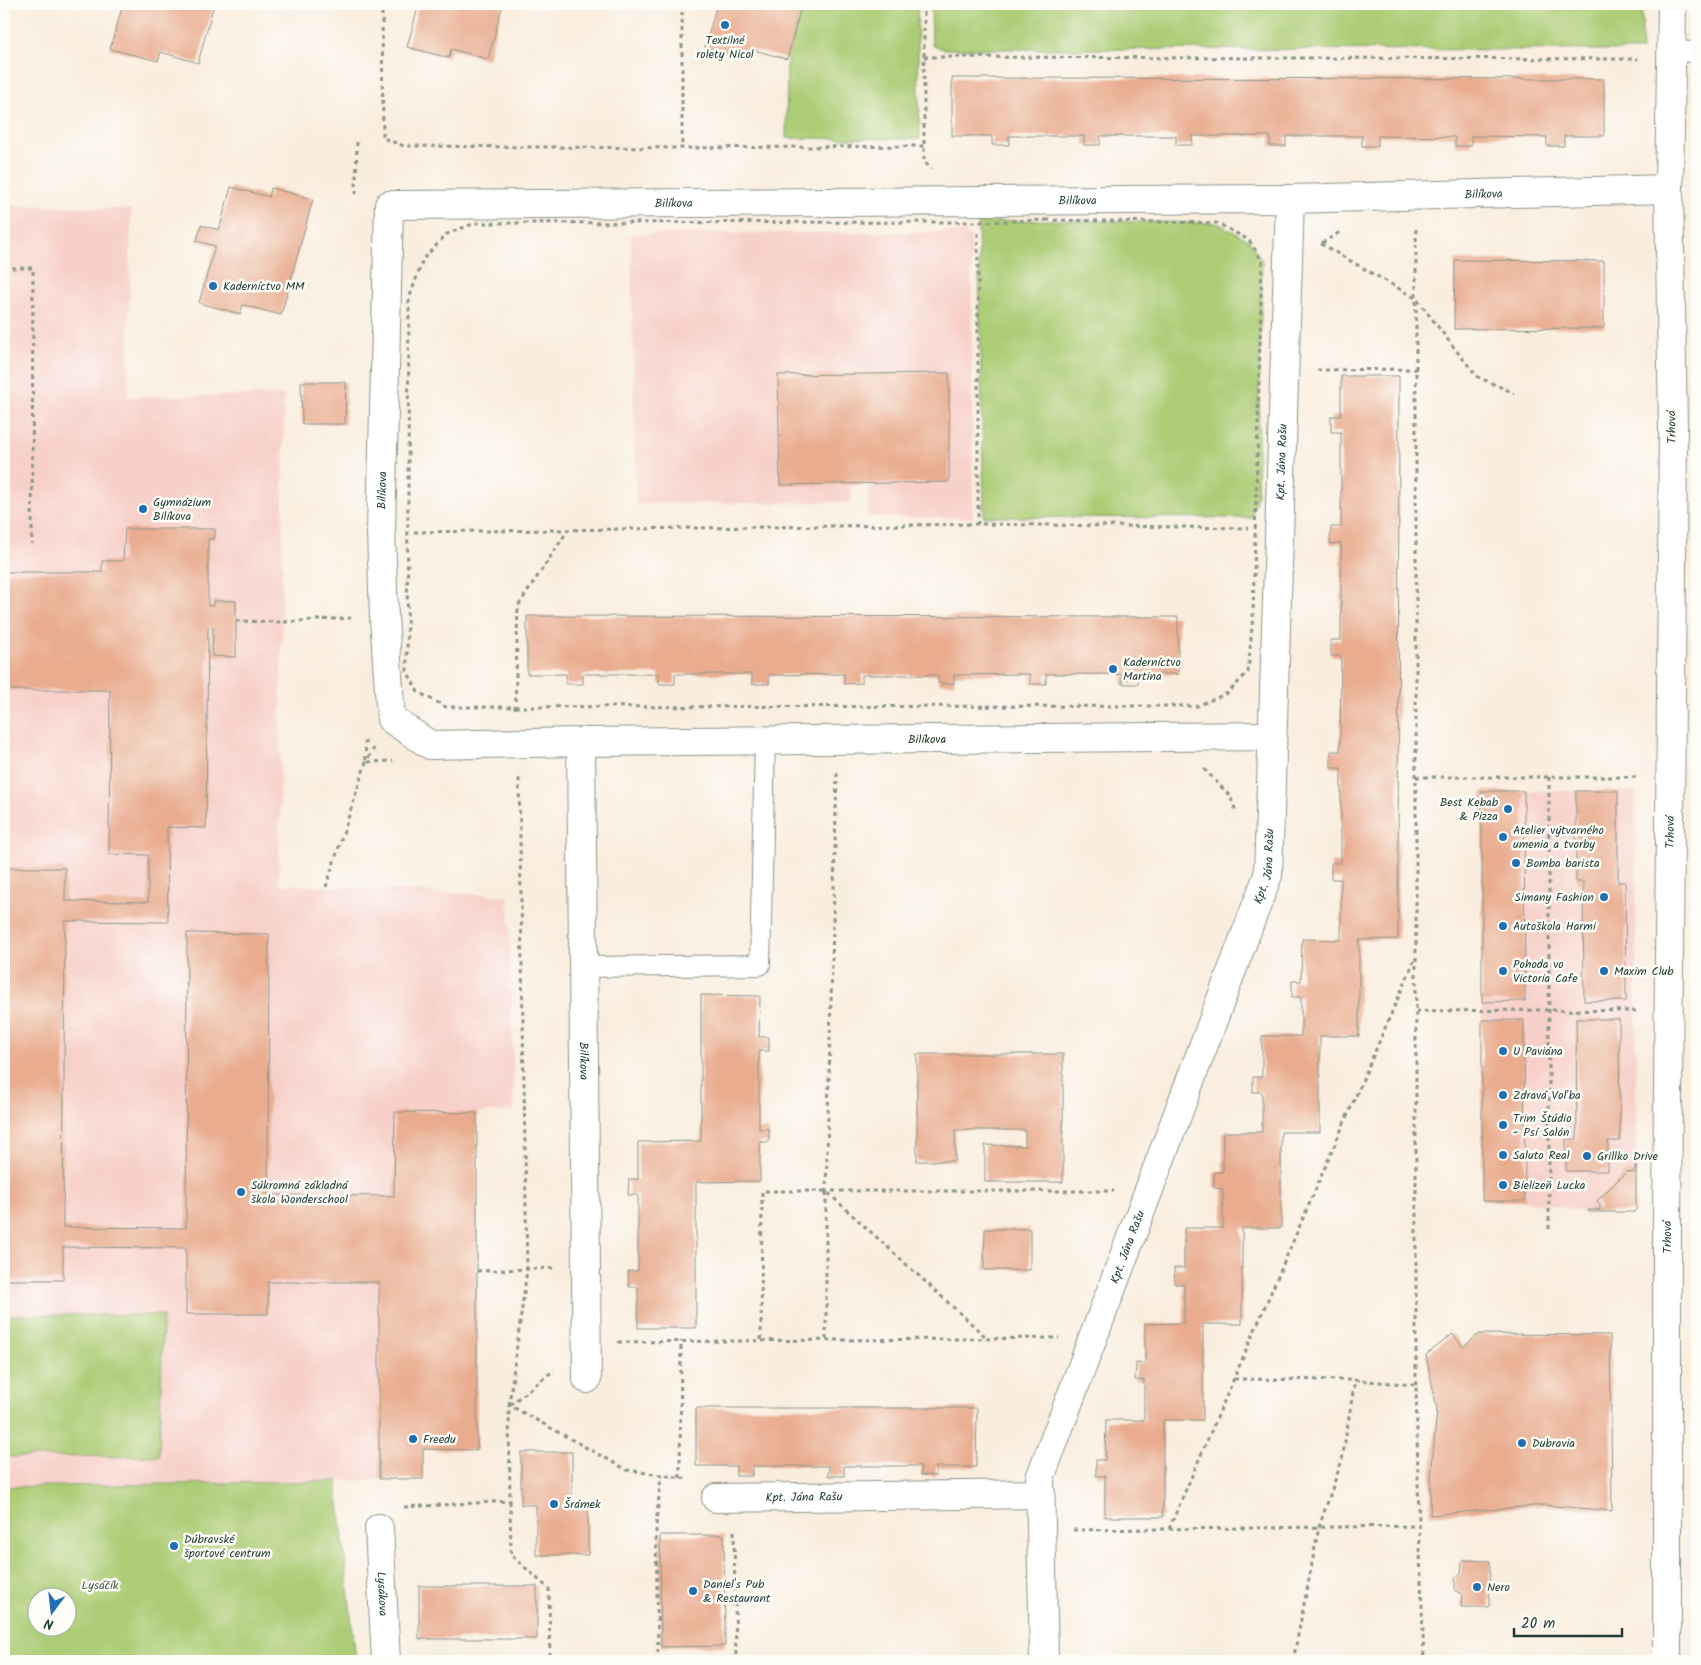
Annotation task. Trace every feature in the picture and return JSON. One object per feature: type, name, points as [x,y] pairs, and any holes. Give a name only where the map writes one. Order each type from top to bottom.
[{"type":"street","name":"Trhová","points":[[1667,1661],[1668,1010],[1673,428],[1669,189],[1684,52],[1672,4]]},
{"type":"street","name":"Bilíkova","points":[[1272,736],[430,745],[391,719],[396,616],[381,532],[389,205],[1290,199],[1669,189]]},
{"type":"street","name":"Kpt. Jána Rašu","points":[[1044,1661],[1040,1478],[1268,875],[1290,199]]},
{"type":"street","name":"Bilíkova","points":[[581,742],[587,1379]]},
{"type":"street","name":"Kpt. Jána Rašu","points":[[716,1498],[1041,1494]]},
{"type":"street","name":"Lysákova","points":[[379,1528],[386,1661]]},
{"type":"lane","points":[[583,968],[760,965],[764,740]]},
{"type":"path","points":[[382,4],[383,138],[404,146],[682,148],[924,146]]},
{"type":"path","points":[[682,4],[682,148]]},
{"type":"path","points":[[924,4],[924,162],[935,172]]},
{"type":"path","points":[[924,57],[1641,59]]},
{"type":"path","points":[[1046,220],[1217,223],[1248,240],[1262,261],[1256,528],[1253,616],[1248,672],[1228,693],[1197,706],[446,707],[418,692],[407,671],[396,616],[408,532],[409,299],[423,259],[447,234],[475,223],[978,222],[1046,220]]},
{"type":"path","points":[[978,232],[978,524]]},
{"type":"path","points":[[1321,244],[1417,299],[1478,377],[1514,393]]},
{"type":"path","points":[[4,268],[34,268],[32,544]]},
{"type":"path","points":[[1312,370],[1417,370]]},
{"type":"path","points":[[408,532],[978,524],[1256,528]]},
{"type":"path","points":[[550,1661],[549,1589],[511,1555],[509,1406],[527,1270],[519,759],[515,707],[518,606],[568,530]]},
{"type":"path","points":[[236,621],[282,622],[396,616]]},
{"type":"path","points":[[326,887],[366,762],[391,719]]},
{"type":"path","points":[[365,733],[366,762]]},
{"type":"path","points":[[366,762],[394,761]]},
{"type":"path","points":[[1195,765],[1204,769],[1230,796],[1237,813]]},
{"type":"path","points":[[826,1340],[826,1191],[837,770]]},
{"type":"path","points":[[1416,777],[1605,777]]},
{"type":"path","points":[[1549,777],[1549,1230]]},
{"type":"path","points":[[1169,1529],[1415,958]]},
{"type":"path","points":[[1416,1011],[1549,1010],[1625,1012],[1668,1010]]},
{"type":"path","points":[[761,1340],[762,1191],[1122,1191]]},
{"type":"path","points":[[826,1191],[988,1338]]},
{"type":"path","points":[[477,1271],[586,1267]]},
{"type":"path","points":[[639,1341],[1062,1338],[1058,1346]]},
{"type":"path","points":[[680,1478],[681,1341]]},
{"type":"path","points":[[509,1406],[586,1343]]},
{"type":"path","points":[[1234,1379],[1355,1380],[1416,1385],[1424,1661]]},
{"type":"path","points":[[1293,1661],[1319,1528],[1342,1460],[1355,1380]]},
{"type":"path","points":[[509,1406],[628,1470],[661,1476],[656,1526],[658,1661]]},
{"type":"path","points":[[401,1507],[510,1501]]},
{"type":"path","points":[[734,1525],[736,1661]]},
{"type":"path","points":[[1069,1530],[1419,1526]]},
{"type":"shaded area","name":"Súkromná základná škola Wonderschool","points":[[4,205],[131,209],[128,397],[284,395],[279,884],[509,896],[514,1111],[477,1113],[477,1450],[423,1450],[423,1479],[4,1487]]},
{"type":"shaded area","points":[[965,232],[971,238],[973,518],[868,517],[868,485],[851,486],[851,502],[636,504],[631,234]]},
{"type":"shaded area","points":[[1482,791],[1636,791],[1636,1209],[1634,1212],[1589,1212],[1525,1201],[1482,1201]]},
{"type":"green space","points":[[802,4],[917,4],[920,139],[786,138],[787,59]]},
{"type":"green space","points":[[931,4],[1642,4],[1642,50],[945,49],[932,45]]},
{"type":"green space","points":[[1046,220],[1217,223],[1249,240],[1262,261],[1257,496],[1251,518],[984,517],[978,222]]},
{"type":"green space","points":[[4,1315],[163,1315],[159,1456],[4,1457]]},
{"type":"green space","name":"Dúbravské športové centrum","points":[[339,1481],[338,1494],[356,1661],[4,1661],[4,1487]]},
{"type":"building","points":[[123,4],[214,4],[198,63],[161,52],[158,61],[110,49]]},
{"type":"building","points":[[419,4],[503,4],[488,59],[451,49],[449,58],[407,47]]},
{"type":"building","points":[[717,4],[802,4],[787,59],[750,49],[747,58],[705,47]]},
{"type":"building","points":[[952,78],[1604,79],[1604,136],[1564,136],[1564,146],[1547,146],[1547,137],[1471,136],[1471,146],[1455,146],[1455,137],[1378,136],[1378,146],[1362,146],[1362,136],[1286,136],[1286,146],[1270,146],[1270,136],[1192,136],[1192,145],[1176,145],[1176,136],[1100,136],[1100,145],[1084,145],[1084,136],[1009,136],[1009,145],[992,145],[992,136],[952,136]]},
{"type":"building","points":[[231,187],[269,197],[271,188],[313,199],[281,315],[243,305],[240,314],[199,303],[215,246],[197,241],[201,225],[219,230]]},
{"type":"building","points":[[1455,260],[1604,261],[1604,328],[1454,329]]},
{"type":"building","points":[[949,373],[949,482],[780,485],[778,375]]},
{"type":"building","points":[[1341,376],[1399,376],[1398,939],[1359,940],[1359,1036],[1320,1036],[1320,1132],[1281,1132],[1281,1228],[1242,1228],[1242,1324],[1203,1324],[1203,1420],[1163,1420],[1163,1517],[1105,1517],[1105,1476],[1096,1476],[1096,1460],[1105,1460],[1106,1420],[1144,1420],[1144,1380],[1135,1380],[1136,1363],[1145,1363],[1145,1324],[1184,1323],[1184,1284],[1175,1284],[1174,1268],[1184,1268],[1184,1228],[1223,1228],[1223,1189],[1214,1188],[1214,1172],[1223,1172],[1223,1132],[1262,1132],[1262,1092],[1253,1092],[1253,1077],[1262,1077],[1262,1036],[1301,1036],[1301,997],[1292,997],[1292,981],[1301,981],[1302,939],[1341,940],[1341,879],[1331,879],[1331,863],[1341,863],[1341,768],[1331,768],[1331,751],[1340,751],[1341,656],[1331,656],[1331,640],[1341,640],[1341,543],[1330,544],[1331,527],[1341,527],[1341,432],[1331,432],[1331,416],[1341,416]]},
{"type":"building","points":[[301,382],[346,382],[345,424],[302,424]]},
{"type":"building","points":[[125,529],[215,529],[215,539],[208,539],[208,606],[213,606],[213,601],[236,601],[236,657],[212,656],[213,626],[208,627],[206,828],[167,827],[168,922],[65,921],[63,1227],[186,1228],[187,933],[269,934],[268,1195],[394,1196],[395,1112],[477,1113],[477,1450],[423,1449],[423,1479],[379,1479],[379,1282],[268,1282],[268,1314],[186,1314],[186,1248],[63,1247],[63,1280],[4,1280],[4,868],[65,868],[65,901],[148,902],[148,855],[109,854],[110,690],[4,690],[4,572],[102,572],[102,561],[123,561]]},
{"type":"building","points":[[527,616],[1178,617],[1178,674],[1138,674],[1138,684],[1122,684],[1122,674],[1046,674],[1046,684],[1030,684],[1030,674],[954,675],[954,684],[938,683],[938,675],[862,675],[862,683],[844,684],[844,674],[769,675],[769,684],[752,684],[752,674],[675,674],[675,684],[659,684],[659,674],[583,674],[583,684],[566,684],[566,674],[527,674]]},
{"type":"building","points":[[1482,791],[1524,791],[1525,1001],[1482,1002]]},
{"type":"building","points":[[1576,791],[1618,791],[1618,882],[1625,882],[1626,1001],[1584,1001],[1583,882],[1576,882]]},
{"type":"building","points":[[701,995],[760,996],[759,1037],[769,1037],[769,1051],[759,1051],[759,1129],[769,1129],[769,1142],[760,1142],[760,1181],[696,1182],[696,1328],[638,1328],[638,1287],[629,1287],[628,1271],[638,1271],[638,1195],[628,1195],[629,1179],[638,1179],[638,1142],[701,1141]]},
{"type":"building","points":[[1576,1019],[1619,1019],[1620,1141],[1608,1141],[1608,1171],[1566,1171],[1566,1139],[1577,1139]]},
{"type":"building","points":[[1482,1020],[1524,1020],[1525,1201],[1482,1201]]},
{"type":"building","points":[[917,1054],[1063,1054],[1063,1182],[985,1182],[985,1145],[1025,1146],[1025,1130],[955,1130],[955,1161],[917,1161]]},
{"type":"building","points":[[1636,1165],[1636,1209],[1634,1212],[1589,1212],[1588,1210],[1600,1210],[1600,1205],[1597,1201],[1627,1171],[1633,1173]]},
{"type":"building","points":[[985,1229],[1030,1229],[1030,1270],[984,1270]]},
{"type":"building","name":"Dubravia","points":[[1453,1334],[1463,1347],[1479,1334],[1610,1335],[1612,1511],[1545,1505],[1430,1515],[1431,1477],[1437,1409],[1426,1355]]},
{"type":"building","points":[[696,1408],[977,1408],[976,1467],[936,1467],[936,1476],[921,1475],[921,1466],[844,1466],[844,1476],[828,1476],[829,1466],[752,1466],[752,1476],[736,1476],[736,1466],[696,1466]]},
{"type":"building","name":"Šrámek","points":[[521,1452],[572,1452],[572,1503],[588,1503],[588,1555],[536,1555],[536,1505],[521,1505]]},
{"type":"building","name":"Daniel's Pub & Restaurant","points":[[660,1535],[724,1535],[725,1646],[661,1647]]},
{"type":"building","points":[[1462,1560],[1490,1561],[1489,1607],[1461,1607],[1462,1594],[1455,1591],[1455,1577],[1461,1574]]},
{"type":"building","points":[[419,1586],[537,1586],[537,1639],[419,1639]]},
{"type":"place","name":"Textilné rolety Nicol","points":[[725,25]]},
{"type":"place","name":"Kaderníctvo MM","points":[[213,286]]},
{"type":"place","name":"Gymnázium Bilíkova","points":[[143,509]]},
{"type":"place","name":"Kaderníctvo Martina","points":[[1113,669]]},
{"type":"place","name":"Best Kebab & Pizza","points":[[1508,809]]},
{"type":"place","name":"Atelier výtvarného umenia a tvorby","points":[[1503,837]]},
{"type":"place","name":"Bomba barista","points":[[1516,863]]},
{"type":"place","name":"Simany Fashion","points":[[1604,897]]},
{"type":"place","name":"Autoškola Harmi","points":[[1503,926]]},
{"type":"place","name":"Pohoda vo Victoria Cafe","points":[[1503,971]]},
{"type":"place","name":"Maxim Club","points":[[1604,971]]},
{"type":"place","name":"U Paviána","points":[[1503,1051]]},
{"type":"place","name":"Zdravá Voľba","points":[[1503,1095]]},
{"type":"place","name":"Trim Štúdio - Psí Salón","points":[[1503,1125]]},
{"type":"place","name":"Saluto Real","points":[[1503,1155]]},
{"type":"place","name":"Grillko Drive","points":[[1587,1156]]},
{"type":"place","name":"Bielizeň Lucka","points":[[1503,1185]]},
{"type":"place","name":"Súkromná základná škola Wonderschool","points":[[241,1192]]},
{"type":"place","name":"Freedu","points":[[413,1439]]},
{"type":"place","name":"Dubravia","points":[[1522,1443]]},
{"type":"place","name":"Šrámek","points":[[554,1504]]},
{"type":"place","name":"Dúbravské športové centrum","points":[[174,1546]]},
{"type":"place","name":"Nero","points":[[1477,1587]]},
{"type":"place","name":"Daniel's Pub & Restaurant","points":[[693,1591]]},
{"type":"park label","name":"Lysáčík","points":[[100,1585]]}]
